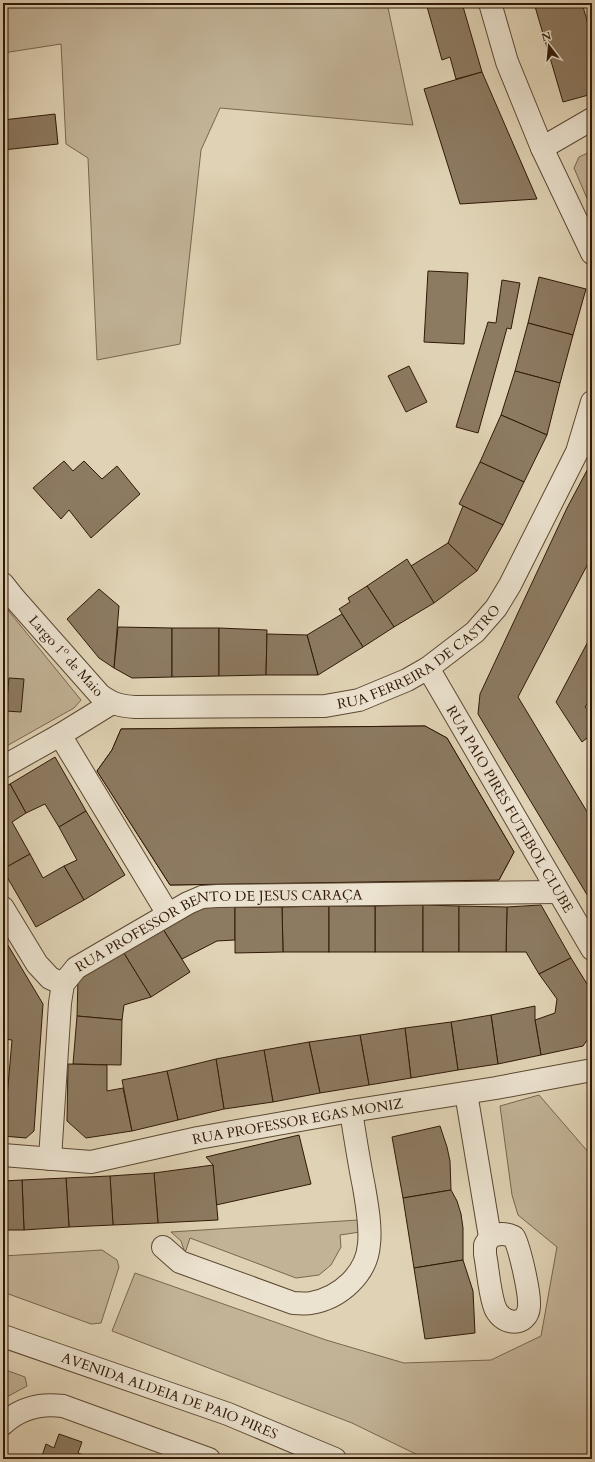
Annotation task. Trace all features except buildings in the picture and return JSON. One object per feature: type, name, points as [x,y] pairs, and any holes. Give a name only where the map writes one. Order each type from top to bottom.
[{"type":"street","points":[[490,3],[507,62],[542,148],[592,253]]},
{"type":"street","points":[[542,148],[592,119]]},
{"type":"street","name":"RUA FERREIRA DE CASTRO","points":[[112,703],[121,706],[134,707],[325,706],[359,700],[407,680],[428,668],[475,632],[496,608],[510,585],[577,452],[592,402]]},
{"type":"street","name":"Largo 1º de Maio","points":[[3,584],[100,695],[112,703],[60,735],[3,767]]},
{"type":"street","name":"RUA PAIO PIRES FUTEBOL CLUBE","points":[[428,668],[592,949]]},
{"type":"street","points":[[60,735],[168,914]]},
{"type":"street","name":"RUA PROFESSOR BENTO DE JESUS CARAÇA","points":[[50,1159],[60,1003],[63,984],[76,968],[188,903],[202,897],[216,896],[558,892]]},
{"type":"street","points":[[3,908],[37,964],[50,978],[63,984]]},
{"type":"street","name":"RUA PROFESSOR EGAS MONIZ","points":[[3,1154],[91,1162],[198,1138],[351,1111],[466,1093],[592,1070]]},
{"type":"street","points":[[466,1093],[490,1237]]},
{"type":"street","points":[[163,1247],[180,1262],[293,1303],[311,1304],[346,1288],[357,1276],[364,1264],[369,1245],[368,1212],[351,1111]]},
{"type":"street","name":"AVENIDA ALDEIA DE PAIO PIRES","points":[[3,1336],[228,1414],[335,1459]]},
{"type":"street","points":[[3,1424],[20,1411],[32,1407],[48,1404],[63,1406],[209,1459]]},
{"type":"shaded area","points":[[3,3],[387,3],[413,125],[220,108],[201,150],[180,344],[97,360],[88,158],[66,144],[61,44],[3,53]]},
{"type":"shaded area","points":[[592,151],[592,210],[574,168],[579,157]]},
{"type":"shaded area","points":[[3,604],[81,700],[74,708],[3,748]]},
{"type":"shaded area","points":[[539,1095],[589,1153],[592,1152],[592,1459],[426,1459],[352,1423],[112,1331],[135,1273],[326,1340],[404,1363],[491,1360],[541,1336],[557,1247],[518,1215],[512,1195],[500,1106]]},
{"type":"shaded area","points":[[358,1220],[360,1232],[340,1235],[341,1247],[331,1265],[319,1275],[296,1278],[190,1238],[185,1253],[181,1241],[171,1232]]},
{"type":"shaded area","points":[[102,1250],[117,1260],[119,1267],[101,1323],[91,1324],[3,1292],[3,1256]]},
{"type":"shaded area","points":[[3,1369],[25,1377],[27,1386],[3,1399]]}]
